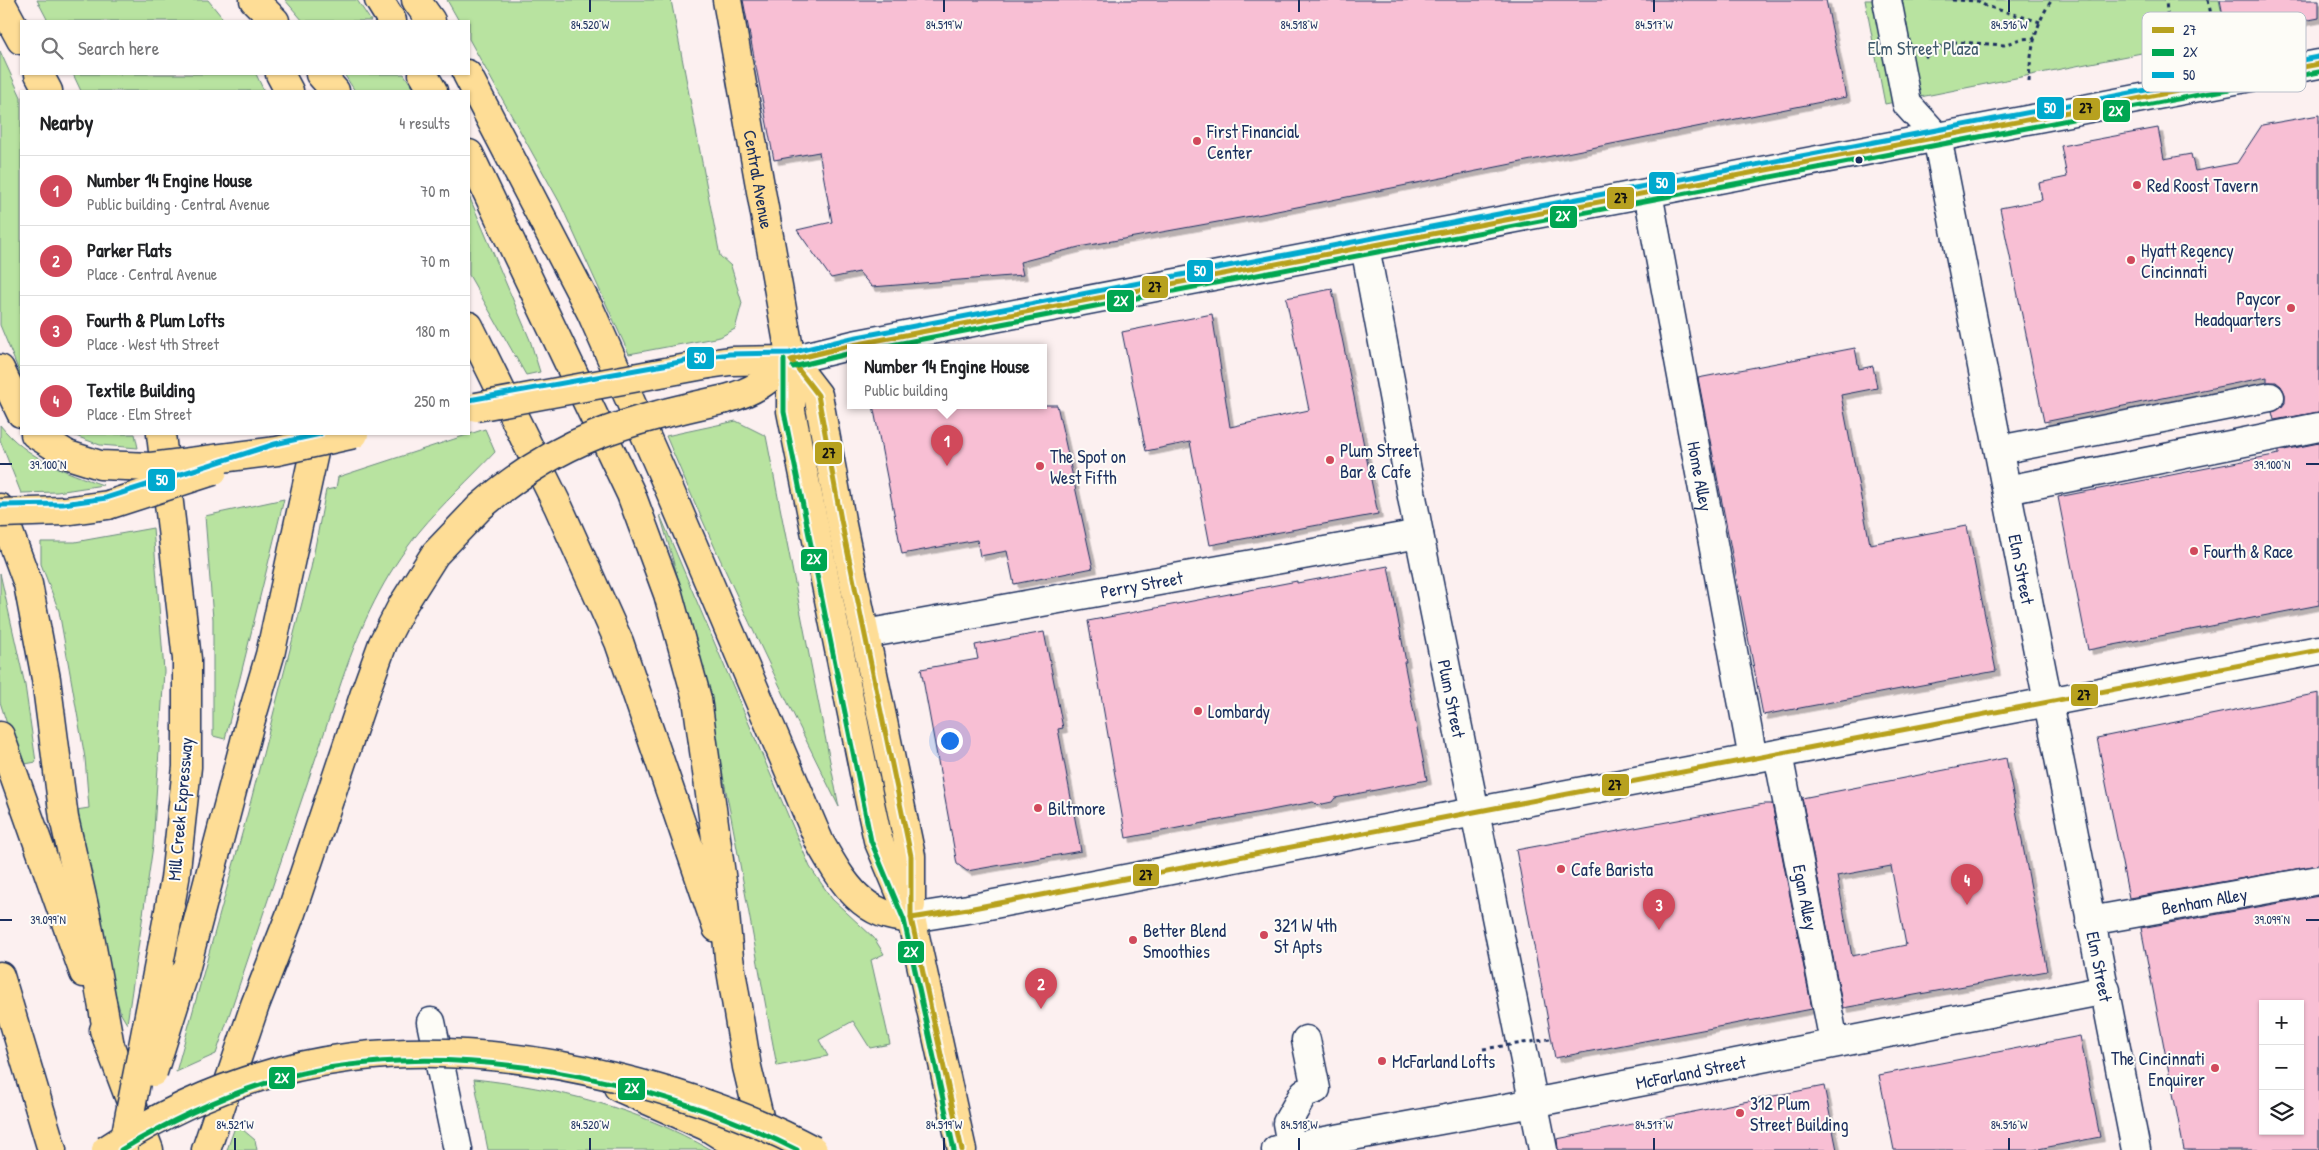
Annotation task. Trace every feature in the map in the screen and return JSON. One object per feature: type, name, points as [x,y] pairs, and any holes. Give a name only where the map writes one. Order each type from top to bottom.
[{"type":"main road","points":[[236,0],[249,20]]},
{"type":"main road","points":[[254,0],[274,20]]},
{"type":"main road","points":[[379,0],[391,20]]},
{"type":"main road","points":[[416,0],[430,20]]},
{"type":"main road","name":"Central Avenue","points":[[727,0],[791,360],[791,411],[878,840],[911,918],[962,1150]]},
{"type":"main road","points":[[0,1],[20,38]]},
{"type":"main road","points":[[40,75],[47,90]]},
{"type":"main road","points":[[280,75],[288,90]]},
{"type":"main road","points":[[321,75],[334,90]]},
{"type":"main road","points":[[423,75],[432,90]]},
{"type":"main road","points":[[468,75],[591,312],[670,491],[820,843],[838,874],[860,900],[872,910],[887,916],[911,918]]},
{"type":"main road","points":[[470,156],[631,494],[668,594],[697,699],[722,882],[729,958],[747,1067],[767,1150]]},
{"type":"main road","points":[[470,328],[558,506],[619,642],[704,894],[729,958]]},
{"type":"main road","points":[[470,408],[730,361],[791,360]]},
{"type":"main road","points":[[206,1150],[234,1063],[291,913],[367,687],[386,637],[402,606],[435,554],[480,507],[525,471],[583,439],[645,417],[726,399],[755,390],[791,360]]},
{"type":"main road","name":"Central Avenue","points":[[791,360],[818,395],[911,856],[911,918]]},
{"type":"main road","points":[[0,369],[20,411]]},
{"type":"main road","points":[[37,435],[68,455],[100,465],[151,467],[277,451],[349,435]]},
{"type":"main road","name":"Mill Creek Expressway","points":[[122,1150],[175,879],[186,776],[187,659],[161,435]]},
{"type":"main road","points":[[128,1150],[184,974],[249,726],[270,655],[318,435]]},
{"type":"main road","points":[[0,513],[64,511],[108,505],[277,451]]},
{"type":"main road","points":[[0,508],[28,584],[46,679],[64,818],[110,1046]]},
{"type":"main road","points":[[0,736],[43,864],[149,1150]]},
{"type":"main road","points":[[0,976],[52,1150]]},
{"type":"main road","points":[[106,1150],[145,1125],[200,1097],[252,1079],[325,1060],[363,1055],[432,1052],[524,1059],[582,1069],[686,1096],[740,1114],[813,1150]]},
{"type":"main road","points":[[524,1059],[621,1088],[706,1126],[744,1150]]},
{"type":"street","points":[[1887,0],[1907,104],[1937,137]]},
{"type":"street","points":[[2306,66],[2319,64]]},
{"type":"street","points":[[858,344],[2172,92]]},
{"type":"street","name":"Elm Street","points":[[1937,137],[2136,1150]]},
{"type":"street","name":"Home Alley","points":[[1648,193],[1766,756]]},
{"type":"street","name":"Plum Street","points":[[1365,247],[1419,534],[1543,1150]]},
{"type":"street","points":[[791,360],[847,346]]},
{"type":"street","points":[[1999,450],[2270,397]]},
{"type":"street","points":[[2007,490],[2319,427]]},
{"type":"street","name":"Perry Street","points":[[865,634],[1419,534]]},
{"type":"street","points":[[911,918],[968,909],[2319,650]]},
{"type":"street","name":"Egan Alley","points":[[1766,756],[1834,1042]]},
{"type":"street","name":"Benham Alley","points":[[2090,921],[2319,880]]},
{"type":"street","name":"McFarland Street","points":[[1287,1149],[1348,1143],[1533,1103],[1834,1042],[2106,990]]},
{"type":"street","points":[[431,1022],[458,1150]]},
{"type":"street","points":[[1287,1149],[1287,1123],[1304,1094],[1316,1089],[1306,1040]]},
{"type":"path","points":[[1952,0],[1979,0],[1986,6],[2040,22]]},
{"type":"path","points":[[2029,82],[2029,64],[2035,38],[2040,22],[2052,0]]},
{"type":"path","points":[[1900,65],[1924,58],[1941,46],[1955,42],[2004,45],[2020,39],[2035,38]]},
{"type":"path","points":[[1483,1049],[1550,1039]]},
{"type":"green space","points":[[37,0],[208,0],[224,20],[47,20]]},
{"type":"green space","points":[[285,0],[357,0],[370,20],[302,20]]},
{"type":"green space","points":[[447,0],[671,0],[720,256],[731,266],[742,303],[735,329],[720,337],[629,354],[560,203],[470,41],[470,20],[458,20]]},
{"type":"green space","name":"Elm Street Plaza","points":[[1865,0],[2219,0],[2222,12],[2142,12],[2142,53],[1885,104]]},
{"type":"green space","points":[[0,51],[20,95],[20,374],[0,325]]},
{"type":"green space","points":[[73,75],[256,75],[264,90],[81,90]]},
{"type":"green space","points":[[345,75],[405,75],[414,90],[354,90]]},
{"type":"green space","points":[[470,198],[530,340],[540,372],[526,375],[470,277]]},
{"type":"green space","points":[[736,421],[766,436],[839,807],[750,623],[666,436]]},
{"type":"green space","points":[[0,425],[10,437],[34,455],[61,469],[103,485],[57,492],[21,493],[0,440]]},
{"type":"green space","points":[[485,429],[495,452],[419,532],[406,548],[384,583],[358,638],[343,677],[216,1054],[176,1072],[248,812],[311,568],[326,490],[336,488],[338,477]]},
{"type":"green space","points":[[73,435],[135,435],[138,448],[100,445]]},
{"type":"green space","points":[[284,499],[225,739],[213,736],[213,619],[205,516]]},
{"type":"green space","points":[[660,515],[810,867],[832,899],[874,938],[884,954],[871,960],[890,1044],[870,1048],[853,1021],[819,1040],[828,1056],[777,1066],[712,720],[679,583]]},
{"type":"green space","points":[[153,528],[164,671],[153,846],[127,1024],[121,1014],[93,916],[76,810],[89,808],[85,758],[59,611],[41,564],[41,542],[75,542]]},
{"type":"green space","points":[[0,573],[25,685],[36,762],[20,765],[0,702]]},
{"type":"green space","points":[[474,1079],[536,1088],[596,1102],[655,1122],[711,1150],[488,1150]]},
{"type":"green space","points":[[236,1124],[255,1140],[257,1150],[227,1150]]},
{"type":"building","name":"First Financial Center","points":[[743,0],[1826,0],[1846,97],[1262,214],[1079,247],[1020,262],[1023,275],[872,287],[859,272],[831,278],[797,230],[832,222],[819,152],[774,160]]},
{"type":"building","points":[[2220,0],[2319,0],[2319,18],[2306,21],[2306,12],[2222,12]]},
{"type":"building","name":"Hyatt Regency Cincinnati","points":[[2319,115],[2319,412],[2274,420],[2272,412],[2281,408],[2285,403],[2285,394],[2281,386],[2276,382],[2267,382],[2267,377],[2044,422],[2000,208],[2042,200],[2039,183],[2067,177],[2061,146],[2158,128],[2164,159],[2191,154],[2195,171],[2237,163],[2262,125]]},
{"type":"building","points":[[1332,289],[1378,514],[1210,545],[1190,442],[1146,451],[1122,332],[1212,314],[1230,427],[1309,410],[1286,298]]},
{"type":"building","points":[[1855,348],[1859,369],[1873,366],[1877,388],[1841,395],[1870,544],[1967,526],[1996,671],[1763,715],[1698,378]]},
{"type":"building","points":[[1047,405],[1057,405],[1093,568],[1014,584],[1007,551],[980,556],[977,540],[902,554],[874,409],[1047,409]]},
{"type":"building","name":"Fourth & Race","points":[[2319,443],[2319,605],[2088,650],[2058,497],[2279,454],[2279,451]]},
{"type":"building","points":[[1388,566],[1427,780],[1335,798],[1332,802],[1318,805],[1313,802],[1126,838],[1088,621],[1297,581],[1297,583]]},
{"type":"building","points":[[1044,632],[1063,728],[1058,729],[1081,851],[967,871],[957,864],[921,669],[978,659],[975,645]]},
{"type":"building","points":[[2319,693],[2319,865],[2129,898],[2097,738]]},
{"type":"building","points":[[2006,758],[2047,971],[1843,1008],[1802,798]],"holes":[[[1891,866],[1906,945],[1852,956],[1837,876]]]},
{"type":"building","points":[[1772,804],[1812,1009],[1555,1058],[1516,850]]},
{"type":"building","name":"The Cincinnati Enquirer","points":[[2319,896],[2319,1150],[2184,1150],[2141,928]]},
{"type":"building","points":[[2080,1036],[2100,1137],[2033,1150],[1894,1150],[1879,1075]]},
{"type":"building","name":"312 Plum Street Building","points":[[1824,1086],[1837,1150],[1558,1150],[1557,1139]]},
{"type":"transit line","name":"50","points":[[2306,59],[2318,57]]},
{"type":"transit line","name":"27","points":[[2306,66],[2319,64]]},
{"type":"transit line","name":"2X","points":[[2306,74],[2319,72]]},
{"type":"transit line","name":"50","points":[[470,400],[708,357],[730,354],[790,353],[852,338],[2142,91]]},
{"type":"transit line","name":"27","points":[[858,344],[2173,92]]},
{"type":"transit line","name":"2X","points":[[897,344],[2214,92]]},
{"type":"transit line","name":"27","points":[[847,346],[791,360],[818,395],[841,520],[911,856],[911,918],[962,1150]]},
{"type":"transit line","name":"2X","points":[[793,367],[847,354]]},
{"type":"transit line","name":"2X","points":[[784,360],[784,412],[871,841],[904,920],[954,1150]]},
{"type":"transit line","name":"50","points":[[0,505],[63,504],[106,498],[275,444],[316,435]]},
{"type":"transit line","name":"27","points":[[911,918],[968,909],[2319,650]]},
{"type":"transit line","name":"2X","points":[[121,1150],[203,1107],[267,1082],[351,1065],[415,1060],[482,1063],[549,1071],[615,1084],[680,1102],[741,1124],[797,1150]]},
{"type":"place","name":"First Financial Center","points":[[1197,141]]},
{"type":"place","name":"Red Roost Tavern","points":[[2137,185]]},
{"type":"place","name":"Hyatt Regency Cincinnati","points":[[2131,260]]},
{"type":"place","name":"Paycor Headquarters","points":[[2291,308]]},
{"type":"place","name":"Plum Street Bar & Cafe","points":[[1330,460]]},
{"type":"place","name":"Number 14 Engine House","points":[[947,466]]},
{"type":"place","name":"The Spot on West Fifth","points":[[1040,466]]},
{"type":"place","name":"Fourth & Race","points":[[2194,551]]},
{"type":"place","name":"Lombardy","points":[[1198,711]]},
{"type":"place","name":"Biltmore","points":[[1038,808]]},
{"type":"place","name":"Cafe Barista","points":[[1561,869]]},
{"type":"place","name":"Textile Building","points":[[1967,905]]},
{"type":"place","name":"Fourth & Plum Lofts","points":[[1659,930]]},
{"type":"place","name":"321 W 4th St Apts","points":[[1264,935]]},
{"type":"place","name":"Better Blend Smoothies","points":[[1133,940]]},
{"type":"place","name":"Parker Flats","points":[[1041,1009]]},
{"type":"place","name":"McFarland Lofts","points":[[1382,1061]]},
{"type":"place","name":"The Cincinnati Enquirer","points":[[2215,1068]]},
{"type":"place","name":"312 Plum Street Building","points":[[1740,1113]]}]
